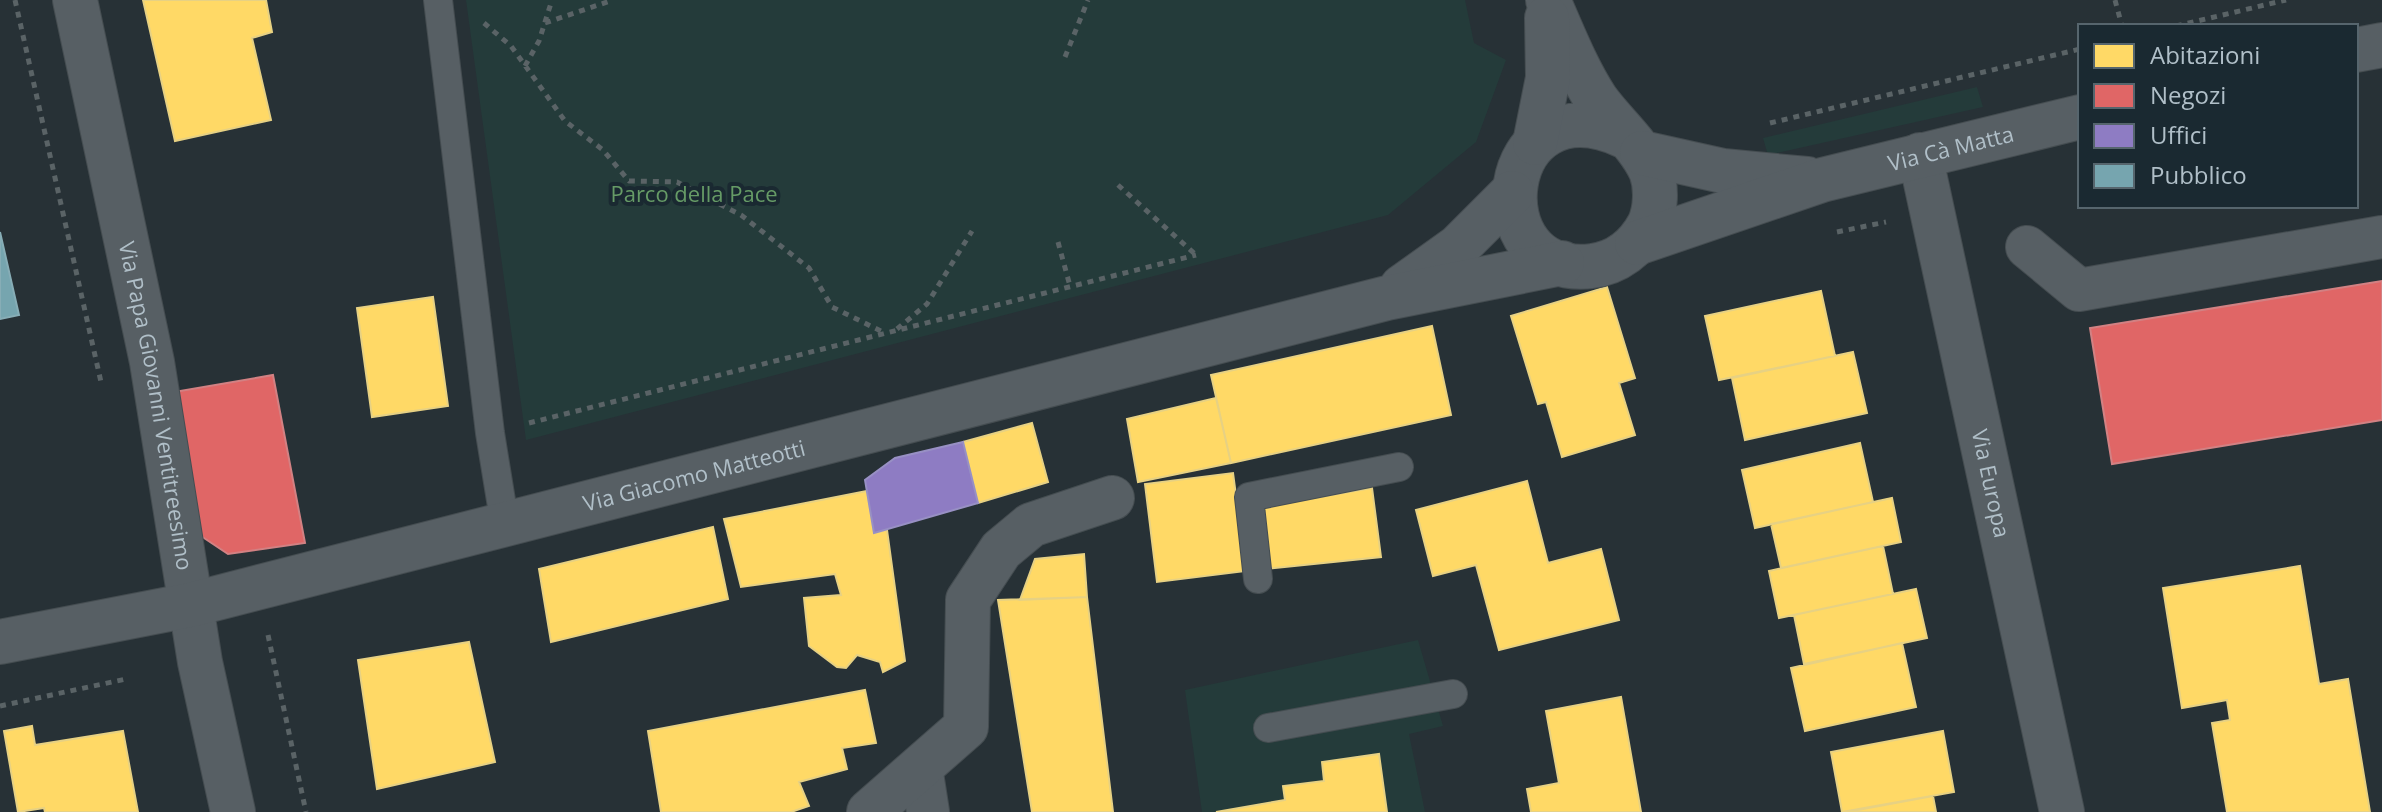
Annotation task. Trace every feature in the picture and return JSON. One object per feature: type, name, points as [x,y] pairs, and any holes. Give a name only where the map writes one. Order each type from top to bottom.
[{"type":"street","name":"Via Papa Giovanni Ventitreesimo","points":[[75,0],[152,362],[190,605],[233,812]]},
{"type":"street","name":"Via Giacomo Matteotti","points":[[0,642],[190,605],[1387,298],[1562,263],[1582,267],[1603,265],[1637,243],[1650,222],[1655,199],[1652,175],[1580,72],[1547,0]]},
{"type":"street","name":"Via Giacomo Matteotti","points":[[1387,298],[1458,247],[1512,193],[1520,161],[1535,143],[1548,78],[1547,0]]},
{"type":"street","points":[[2358,50],[2382,45]]},
{"type":"street","name":"Via Cà Matta","points":[[1637,243],[1822,180],[2078,117]]},
{"type":"street","points":[[1535,143],[1555,130],[1578,124],[1602,126],[1633,145]]},
{"type":"street","name":"Via Cà Matta","points":[[1633,145],[1723,171],[1822,180]]},
{"type":"street","name":"Via Europa","points":[[1920,155],[2062,812]]},
{"type":"street","points":[[1512,193],[1515,216],[1525,237],[1542,253],[1562,263]]},
{"type":"street","points":[[2027,247],[2079,290],[2382,237]]},
{"type":"street","points":[[869,812],[966,727],[968,600],[1001,550],[1031,525],[1112,498]]},
{"type":"street","points":[[921,767],[928,812]]},
{"type":"lane","points":[[438,0],[490,433],[505,525]]},
{"type":"lane","points":[[1258,579],[1249,497],[1399,467]]},
{"type":"lane","points":[[1268,728],[1453,694]]},
{"type":"path","points":[[15,0],[102,385]]},
{"type":"path","points":[[525,66],[552,0]]},
{"type":"path","points":[[545,23],[613,0]]},
{"type":"path","points":[[1065,57],[1088,0]]},
{"type":"path","points":[[2115,0],[2121,24]]},
{"type":"path","points":[[2184,24],[2286,0]]},
{"type":"path","points":[[473,17],[511,46],[565,121],[603,150],[629,181],[677,182],[741,215],[809,268],[832,307],[886,333]]},
{"type":"path","points":[[1763,125],[2078,49]]},
{"type":"path","points":[[490,433],[1196,255],[1118,185]]},
{"type":"path","points":[[896,330],[927,304],[972,231]]},
{"type":"path","points":[[1058,242],[1070,286]]},
{"type":"path","points":[[268,647],[306,812]]},
{"type":"path","points":[[0,706],[126,679]]},
{"type":"green space","name":"Parco della Pace","points":[[466,0],[1465,0],[1474,43],[1506,60],[1476,142],[1388,215],[526,440]]},
{"type":"green space","points":[[1977,87],[1983,107],[1768,155],[1763,138]]},
{"type":"green space","points":[[1418,640],[1443,726],[1409,734],[1425,812],[1202,812],[1185,690]]},
{"type":"building: Abitazioni","points":[[143,0],[266,0],[272,32],[252,38],[271,120],[175,141]]},
{"type":"building: Abitazioni","points":[[1607,287],[1635,378],[1619,383],[1635,435],[1562,457],[1546,402],[1538,404],[1511,316]]},
{"type":"building: Abitazioni","points":[[1821,291],[1835,356],[1719,380],[1705,316]]},
{"type":"building: Abitazioni","points":[[433,297],[448,406],[372,417],[357,308]]},
{"type":"building: Abitazioni","points":[[1432,326],[1451,415],[1231,463],[1211,375]]},
{"type":"building: Abitazioni","points":[[1853,352],[1867,413],[1745,440],[1732,378]]},
{"type":"building: Abitazioni","points":[[1216,398],[1231,463],[1138,482],[1127,419]]},
{"type":"building: Abitazioni","points":[[1032,423],[1048,482],[978,503],[963,442]]},
{"type":"building: Abitazioni","points":[[1860,443],[1873,502],[1755,528],[1742,470]]},
{"type":"building: Abitazioni","points":[[1233,473],[1246,571],[1157,582],[1145,484]]},
{"type":"building: Abitazioni","points":[[1527,481],[1548,563],[1601,549],[1619,620],[1499,650],[1476,565],[1433,576],[1416,510]]},
{"type":"building: Abitazioni","points":[[1372,488],[1381,557],[1265,569],[1257,508]]},
{"type":"building: Abitazioni","points":[[867,491],[874,533],[887,530],[905,661],[883,672],[880,662],[857,655],[846,668],[837,667],[809,646],[804,598],[841,595],[835,574],[741,587],[724,519]]},
{"type":"building: Abitazioni","points":[[1892,498],[1901,542],[1781,568],[1771,524]]},
{"type":"building: Abitazioni","points":[[713,527],[728,599],[551,642],[539,569]]},
{"type":"building: Abitazioni","points":[[1883,546],[1893,594],[1779,618],[1769,571]]},
{"type":"building: Abitazioni","points":[[1084,554],[1087,597],[1020,600],[1035,559]]},
{"type":"building: Abitazioni","points":[[2300,566],[2319,684],[2348,679],[2370,812],[2227,812],[2212,723],[2230,720],[2227,700],[2182,708],[2163,588]]},
{"type":"building: Abitazioni","points":[[1916,589],[1927,638],[1804,664],[1794,615]]},
{"type":"building: Abitazioni","points":[[1087,597],[1113,812],[1032,812],[998,600]]},
{"type":"building: Abitazioni","points":[[469,642],[495,762],[377,789],[358,660]]},
{"type":"building: Abitazioni","points":[[1902,643],[1916,707],[1805,731],[1791,668]]},
{"type":"building: Abitazioni","points":[[865,690],[876,743],[842,748],[847,769],[799,782],[809,806],[791,812],[661,812],[648,731]]},
{"type":"building: Abitazioni","points":[[1621,697],[1641,812],[1531,812],[1527,789],[1559,783],[1546,711]]},
{"type":"building: Abitazioni","points":[[32,726],[35,745],[123,731],[138,812],[45,812],[44,808],[18,812],[4,731]]},
{"type":"building: Abitazioni","points":[[1943,731],[1954,792],[1842,812],[1831,752]]},
{"type":"building: Abitazioni","points":[[1379,754],[1387,812],[1216,812],[1285,800],[1283,786],[1324,781],[1322,762]]},
{"type":"building: Abitazioni","points":[[1933,796],[1936,812],[1847,812]]},
{"type":"building: Negozi","points":[[2382,281],[2382,420],[2112,464],[2090,328]]},
{"type":"building: Negozi","points":[[273,375],[305,543],[228,554],[201,536],[174,392]]},
{"type":"building: Uffici","points":[[963,442],[978,503],[874,533],[865,480],[895,458]]},
{"type":"building: Pubblico","points":[[0,232],[19,315],[0,319]]}]
